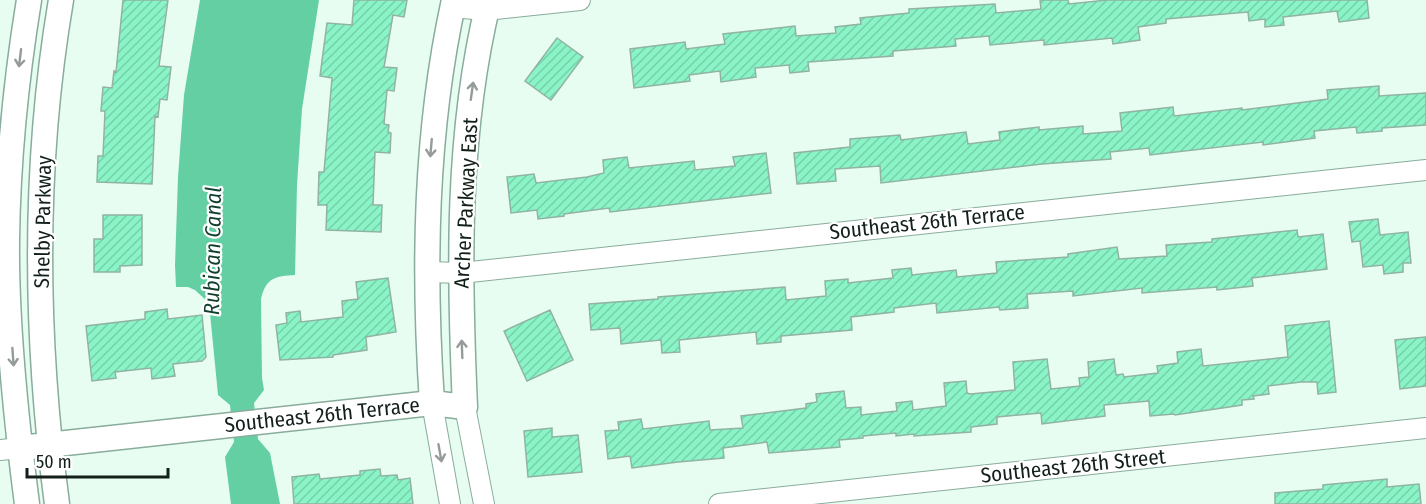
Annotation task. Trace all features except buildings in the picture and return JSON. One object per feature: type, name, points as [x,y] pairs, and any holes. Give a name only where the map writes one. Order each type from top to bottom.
[{"type":"street","name":"Shelby Parkway","points":[[27,504],[10,449],[7,241],[11,138],[29,0]]},
{"type":"street","name":"Shelby Parkway","points":[[57,504],[49,445],[42,321],[41,217],[46,120],[61,0]]},
{"type":"street","points":[[453,4],[487,5],[580,0]]},
{"type":"street","name":"Archer Parkway East","points":[[432,403],[429,191],[435,110],[445,40],[453,4]]},
{"type":"street","name":"Archer Parkway East","points":[[465,407],[461,273],[464,176],[468,124],[487,5]]},
{"type":"street","name":"Southeast 26th Terrace","points":[[429,272],[461,273],[1426,170]]},
{"type":"street","name":"Southeast 26th Terrace","points":[[10,449],[432,403],[465,407]]},
{"type":"street","points":[[432,403],[450,504]]},
{"type":"street","points":[[465,407],[484,504]]},
{"type":"street","name":"Southeast 26th Street","points":[[719,504],[1426,428]]},
{"type":"water","name":"Rubican Canal","points":[[200,0],[319,0],[302,109],[295,275],[277,277],[269,282],[261,299],[264,390],[254,403],[258,439],[270,453],[280,504],[231,504],[225,457],[234,442],[230,405],[218,395],[209,303],[195,290],[188,287],[176,287],[178,177],[184,95]]}]
